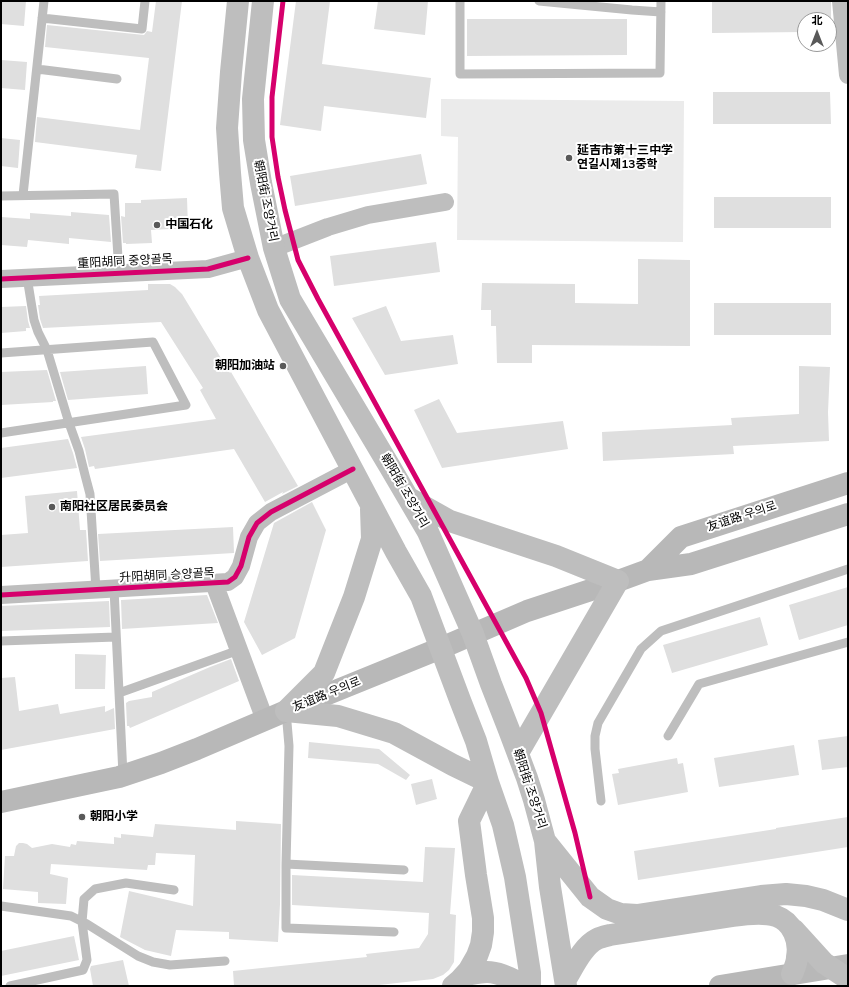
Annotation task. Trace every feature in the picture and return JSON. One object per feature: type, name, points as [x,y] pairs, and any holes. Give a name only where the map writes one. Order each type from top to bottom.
[{"type":"main road","points":[[238,1],[227,128],[234,208],[248,258],[268,310],[421,596],[476,741],[503,825],[512,865],[530,973],[529,986],[503,975],[490,972],[480,972],[459,981]]},
{"type":"main road","name":"朝阳街 조양거리","points":[[263,1],[254,99],[254,140],[274,248],[290,299],[428,532],[473,634],[518,753],[546,841],[550,887],[566,982]]},
{"type":"main road","name":"友谊路 우의로","points":[[648,570],[681,537],[848,483]]},
{"type":"main road","points":[[408,497],[450,521],[556,556],[618,581],[518,753]]},
{"type":"main road","points":[[286,711],[324,673],[354,597],[372,539],[371,504]]},
{"type":"main road","name":"友谊路 우의로","points":[[1,802],[119,777],[161,763],[527,611],[648,570],[691,564],[848,514]]},
{"type":"main road","points":[[286,711],[338,716],[394,733],[488,782]]},
{"type":"main road","points":[[459,981],[469,970],[477,956],[481,945],[483,932],[483,918],[476,875],[470,821],[488,782]]},
{"type":"main road","points":[[546,841],[590,897],[607,909],[621,914],[637,915],[761,896],[786,894],[806,896],[823,900],[848,910]]},
{"type":"main road","points":[[566,982],[579,956],[598,938],[753,914],[777,916],[786,922],[820,960],[844,973]]},
{"type":"main road","points":[[791,928],[797,940],[797,961],[800,980]]},
{"type":"main road","points":[[720,986],[800,980],[844,973]]},
{"type":"street","points":[[841,1],[848,75]]},
{"type":"street","points":[[274,248],[328,227],[368,215],[445,202]]},
{"type":"street","name":"重阳胡同 중양골목","points":[[1,279],[208,268],[248,258]]},
{"type":"street","name":"升阳胡同 승양골목","points":[[1,595],[228,582],[235,577],[241,566],[249,537],[257,523],[271,512],[353,470]]},
{"type":"street","points":[[214,583],[265,720]]},
{"type":"lane","points":[[23,195],[44,1]]},
{"type":"lane","points":[[42,18],[142,29],[145,1]]},
{"type":"lane","points":[[460,1],[460,74],[660,73],[661,1]]},
{"type":"lane","points":[[539,1],[661,12]]},
{"type":"lane","points":[[36,69],[117,79]]},
{"type":"lane","points":[[1,196],[114,194],[119,273]]},
{"type":"lane","points":[[27,277],[34,320],[47,350],[79,451],[90,494],[96,590]]},
{"type":"lane","points":[[1,353],[153,342],[186,405],[1,433]]},
{"type":"lane","points":[[602,801],[595,749],[595,736],[598,723],[641,650],[651,639],[661,631],[848,569]]},
{"type":"lane","points":[[114,589],[123,775]]},
{"type":"lane","points":[[1,641],[116,636]]},
{"type":"lane","points":[[668,736],[699,684],[848,642]]},
{"type":"lane","points":[[119,693],[239,650]]},
{"type":"lane","points":[[286,711],[289,746],[286,928],[394,932]]},
{"type":"lane","points":[[286,864],[404,870]]},
{"type":"lane","points":[[10,986],[83,970],[87,960],[82,922],[84,899],[95,889],[126,883],[174,890]]},
{"type":"lane","points":[[1,906],[71,916],[138,956],[153,962],[170,964],[225,960]]},
{"type":"shaded area","points":[[441,99],[684,101],[683,242],[457,240],[458,137],[441,136]]},
{"type":"building","points":[[1,1],[26,1],[24,26],[1,24]]},
{"type":"building","points":[[156,1],[182,1],[161,171],[135,168],[137,155],[35,142],[37,117],[140,130],[149,58],[45,47],[47,25],[144,35],[147,31],[152,32]]},
{"type":"building","points":[[296,1],[330,1],[322,64],[431,78],[426,118],[324,106],[321,131],[280,125]]},
{"type":"building","points":[[378,1],[428,1],[425,35],[374,29]]},
{"type":"building","points":[[712,1],[831,1],[831,12],[797,12],[797,32],[712,33]]},
{"type":"building","points":[[467,19],[627,19],[627,55],[467,56]]},
{"type":"building","points":[[1,60],[27,62],[25,90],[1,88]]},
{"type":"building","points":[[713,92],[830,92],[831,124],[713,124]]},
{"type":"building","points":[[1,138],[20,140],[18,168],[1,166]]},
{"type":"building","points":[[421,154],[427,184],[295,206],[290,176]]},
{"type":"building","points":[[714,197],[831,197],[831,228],[714,228]]},
{"type":"building","points":[[187,198],[188,228],[151,230],[152,243],[123,243],[121,216],[125,217],[125,203],[141,203],[141,200]]},
{"type":"building","points":[[71,212],[109,215],[111,242],[69,238],[69,244],[28,240],[27,247],[1,245],[1,217],[30,219],[30,213],[71,216]]},
{"type":"building","points":[[436,242],[440,272],[334,286],[330,256]]},
{"type":"building","points":[[638,259],[690,260],[690,346],[532,345],[532,363],[497,363],[496,326],[491,326],[491,310],[481,310],[482,283],[575,284],[575,303],[638,304]]},
{"type":"building","points":[[148,284],[170,284],[182,294],[230,373],[231,372],[298,486],[265,502],[234,449],[95,469],[94,466],[89,467],[81,437],[216,419],[200,390],[203,388],[161,322],[43,328],[38,305],[40,305],[39,296],[148,290]]},
{"type":"building","points":[[714,303],[831,303],[831,335],[714,335]]},
{"type":"building","points":[[26,306],[30,328],[26,328],[26,331],[1,333],[1,307]]},
{"type":"building","points":[[386,306],[401,341],[453,335],[458,364],[385,375],[352,318]]},
{"type":"building","points":[[146,366],[148,394],[68,400],[60,372]]},
{"type":"building","points":[[799,366],[830,367],[828,412],[829,441],[733,446],[734,454],[603,461],[602,432],[732,425],[731,418],[799,414]]},
{"type":"building","points":[[47,370],[56,401],[1,405],[1,372]]},
{"type":"building","points":[[439,399],[457,433],[563,421],[568,449],[442,468],[414,410]]},
{"type":"building","points":[[68,439],[77,468],[1,478],[1,448]]},
{"type":"building","points":[[77,491],[80,530],[86,530],[88,561],[1,567],[1,535],[28,533],[25,496]]},
{"type":"building","points":[[312,502],[326,530],[295,638],[262,655],[244,622],[274,523]]},
{"type":"building","points":[[233,527],[234,553],[100,561],[98,534]]},
{"type":"building","points":[[848,587],[848,625],[799,640],[789,605]]},
{"type":"building","points":[[207,595],[218,623],[122,629],[121,600]]},
{"type":"building","points":[[109,601],[110,627],[1,631],[1,606]]},
{"type":"building","points":[[760,617],[768,645],[672,673],[663,645]]},
{"type":"building","points":[[75,654],[106,655],[105,689],[75,689]]},
{"type":"building","points":[[231,659],[239,681],[130,728],[127,726],[126,703],[129,701],[152,697],[152,692]]},
{"type":"building","points":[[15,677],[19,711],[58,704],[60,714],[105,706],[105,712],[114,708],[115,729],[1,750],[1,678]]},
{"type":"building","points":[[848,736],[848,767],[822,770],[818,740]]},
{"type":"building","points":[[309,742],[379,749],[410,775],[406,780],[378,764],[308,758]]},
{"type":"building","points":[[794,745],[799,775],[719,787],[714,758]]},
{"type":"building","points":[[677,758],[678,764],[683,763],[688,792],[618,805],[612,774],[619,773],[618,769]]},
{"type":"building","points":[[432,779],[437,799],[416,805],[411,784]]},
{"type":"building","points":[[848,817],[848,847],[638,880],[634,851]]},
{"type":"building","points":[[236,821],[281,824],[278,942],[229,939],[229,932],[176,930],[171,956],[145,950],[120,937],[129,891],[193,906],[195,855],[156,853],[155,865],[148,865],[147,870],[51,864],[50,874],[68,878],[66,904],[38,903],[38,892],[3,889],[5,856],[14,856],[16,846],[19,843],[27,844],[32,848],[52,844],[70,847],[71,844],[76,845],[77,841],[114,844],[114,837],[121,838],[121,834],[153,837],[155,824],[236,830]]},
{"type":"building","points":[[425,847],[455,848],[450,914],[456,915],[454,962],[449,970],[443,975],[433,979],[370,986],[234,986],[233,971],[367,957],[366,954],[419,948],[428,934],[429,913],[292,905],[292,875],[423,882]]},
{"type":"building","points":[[74,936],[79,960],[1,976],[1,951]]},
{"type":"building","points":[[123,960],[129,986],[93,986],[90,969],[91,966]]},
{"type":"cycle path","points":[[283,1],[272,97],[272,137],[278,177],[298,260],[526,678],[541,713],[575,833],[590,897]]},
{"type":"cycle path","points":[[1,279],[208,269],[248,258]]},
{"type":"cycle path","points":[[1,595],[228,582],[235,577],[241,566],[249,537],[257,523],[271,512],[353,469]]},
{"type":"place","name":"延吉市第十三中学 연길시제13중학","points":[[569,158]]},
{"type":"place","name":"中国石化","points":[[157,225]]},
{"type":"place","name":"朝阳加油站","points":[[283,366]]},
{"type":"place","name":"南阳社区居民委员会","points":[[52,507]]},
{"type":"place","name":"朝阳小学","points":[[82,817]]}]
